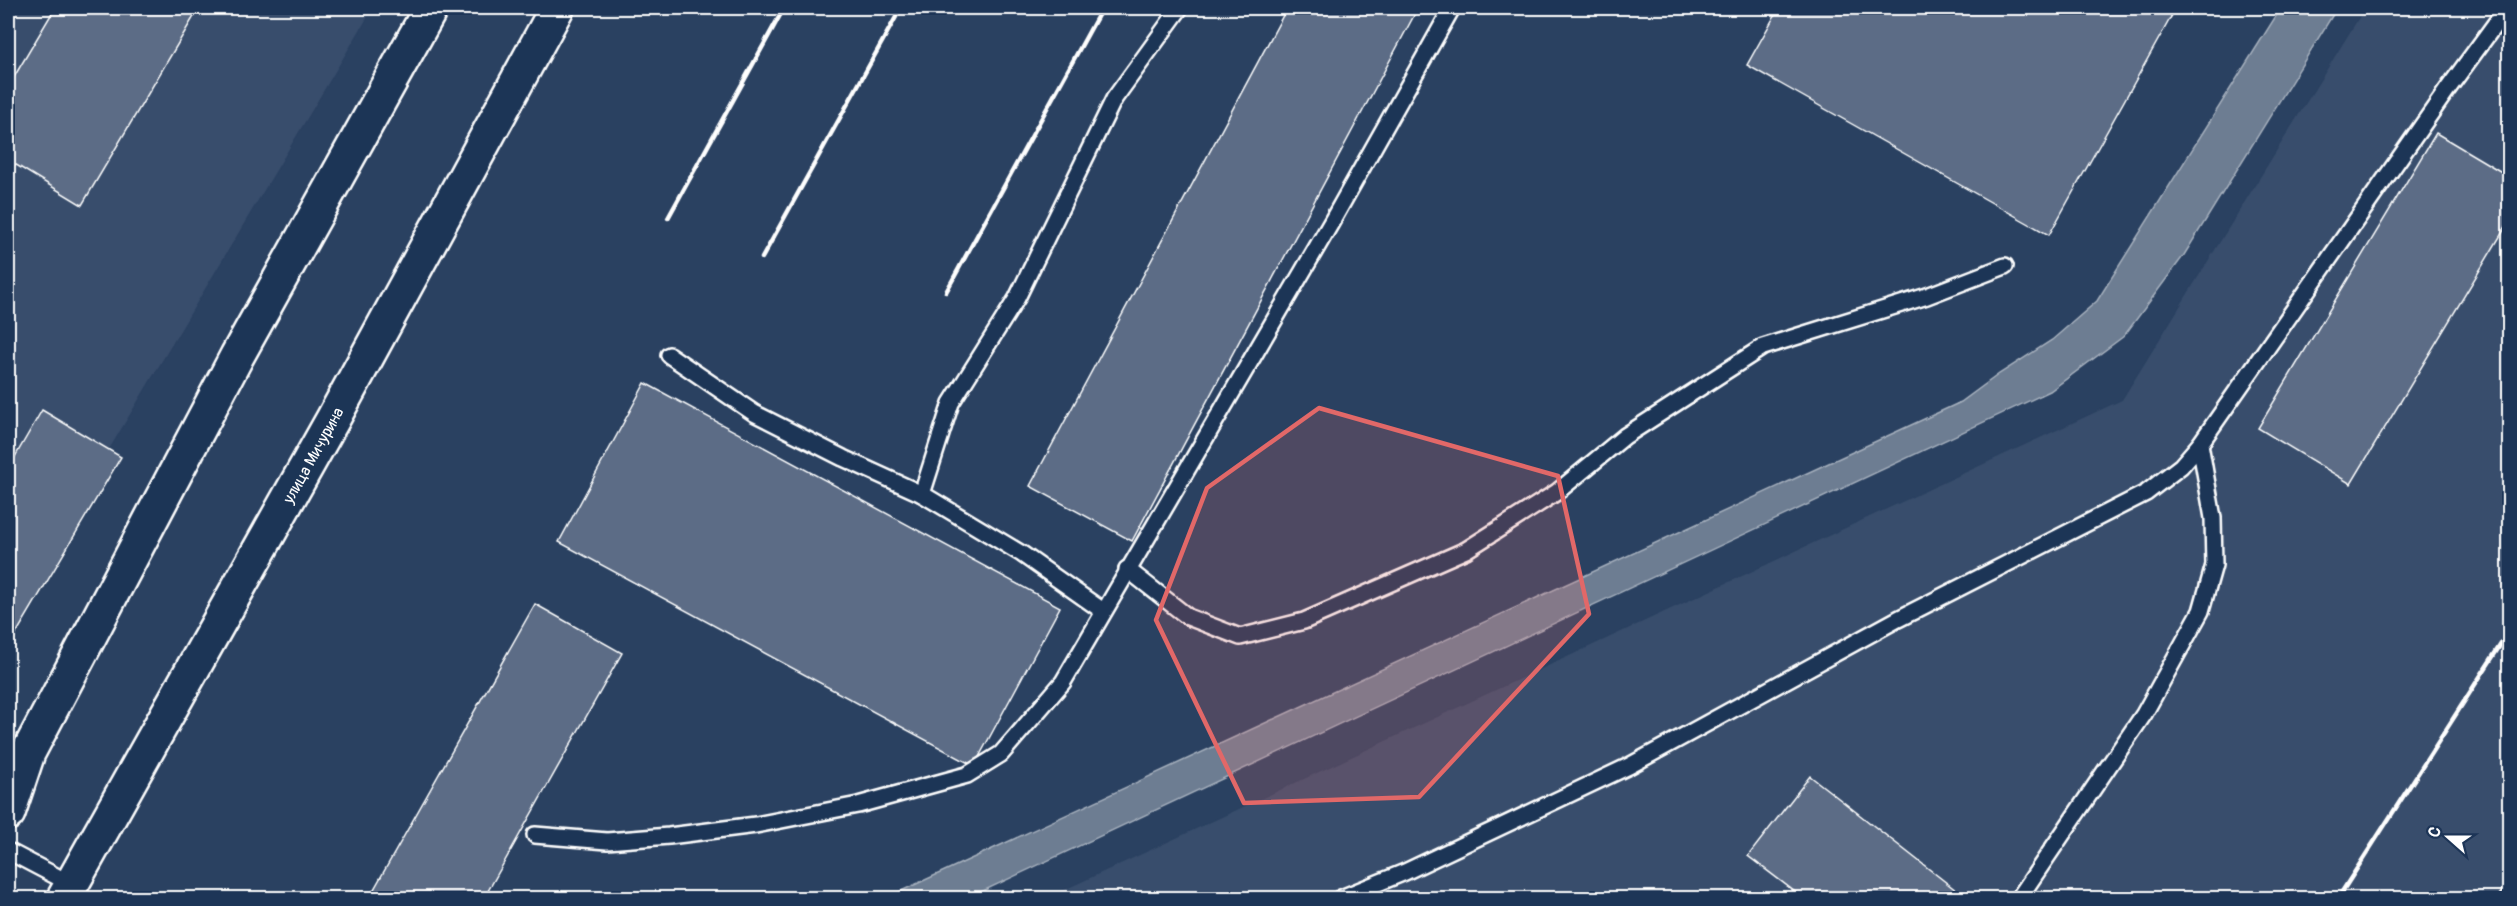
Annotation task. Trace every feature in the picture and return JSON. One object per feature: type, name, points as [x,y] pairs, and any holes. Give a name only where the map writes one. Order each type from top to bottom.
[{"type":"main road","points":[[8,813],[34,742],[237,356],[431,8]]},
{"type":"main road","name":"улица Мичурина","points":[[68,892],[333,419],[557,8]]},
{"type":"lane","points":[[922,494],[951,403],[1017,298],[1114,99],[1180,8]]},
{"type":"lane","points":[[535,835],[607,841],[756,825],[858,806],[967,775],[1000,754],[1063,682],[1331,223],[1452,8]]},
{"type":"lane","points":[[1341,898],[1405,872],[1629,766],[1898,619],[2146,493],[2181,466],[2200,444],[2446,90],[2507,8]]},
{"type":"lane","points":[[1128,569],[1188,617],[1240,638],[1304,621],[1467,550],[1557,492],[1625,436],[1763,347],[1927,296],[2005,266]]},
{"type":"lane","points":[[669,355],[754,412],[843,458],[922,494],[1022,554],[1103,611]]},
{"type":"lane","points":[[2019,898],[2144,714],[2201,611],[2214,565],[2212,518],[2200,444]]},
{"type":"lane","points":[[8,852],[68,892]]},
{"type":"highlighted area","points":[[1319,408],[1558,476],[1589,614],[1419,797],[1244,803],[1156,620],[1207,488]]},
{"type":"shaded area","points":[[8,8],[373,8],[8,618]]},
{"type":"shaded area","points":[[2281,8],[2337,8],[2184,255],[2124,336],[2050,391],[968,898],[886,898],[1961,402],[2052,340],[2097,301]]},
{"type":"shaded area","points":[[2365,8],[2509,8],[2509,898],[1047,898],[2122,400]]},
{"type":"building","points":[[55,8],[199,8],[82,205],[8,160],[8,87]]},
{"type":"building","points":[[1287,8],[1418,8],[1132,541],[1030,486]]},
{"type":"building","points":[[1779,8],[2176,8],[2049,235],[1747,65]]},
{"type":"building","points":[[2436,133],[2510,177],[2510,220],[2351,484],[2258,428]]},
{"type":"building","points":[[645,383],[1060,607],[974,766],[559,542]]},
{"type":"building","points":[[42,410],[121,457],[13,639],[8,636],[8,469]]},
{"type":"building","points":[[535,604],[622,653],[484,898],[369,898]]},
{"type":"building","points":[[1810,776],[1966,898],[1803,898],[1748,856]]},
{"type":"railway","points":[[668,218],[784,8]]},
{"type":"railway","points":[[762,258],[901,8]]},
{"type":"railway","points":[[946,292],[1102,8]]},
{"type":"railway","points":[[2338,898],[2510,630]]}]
